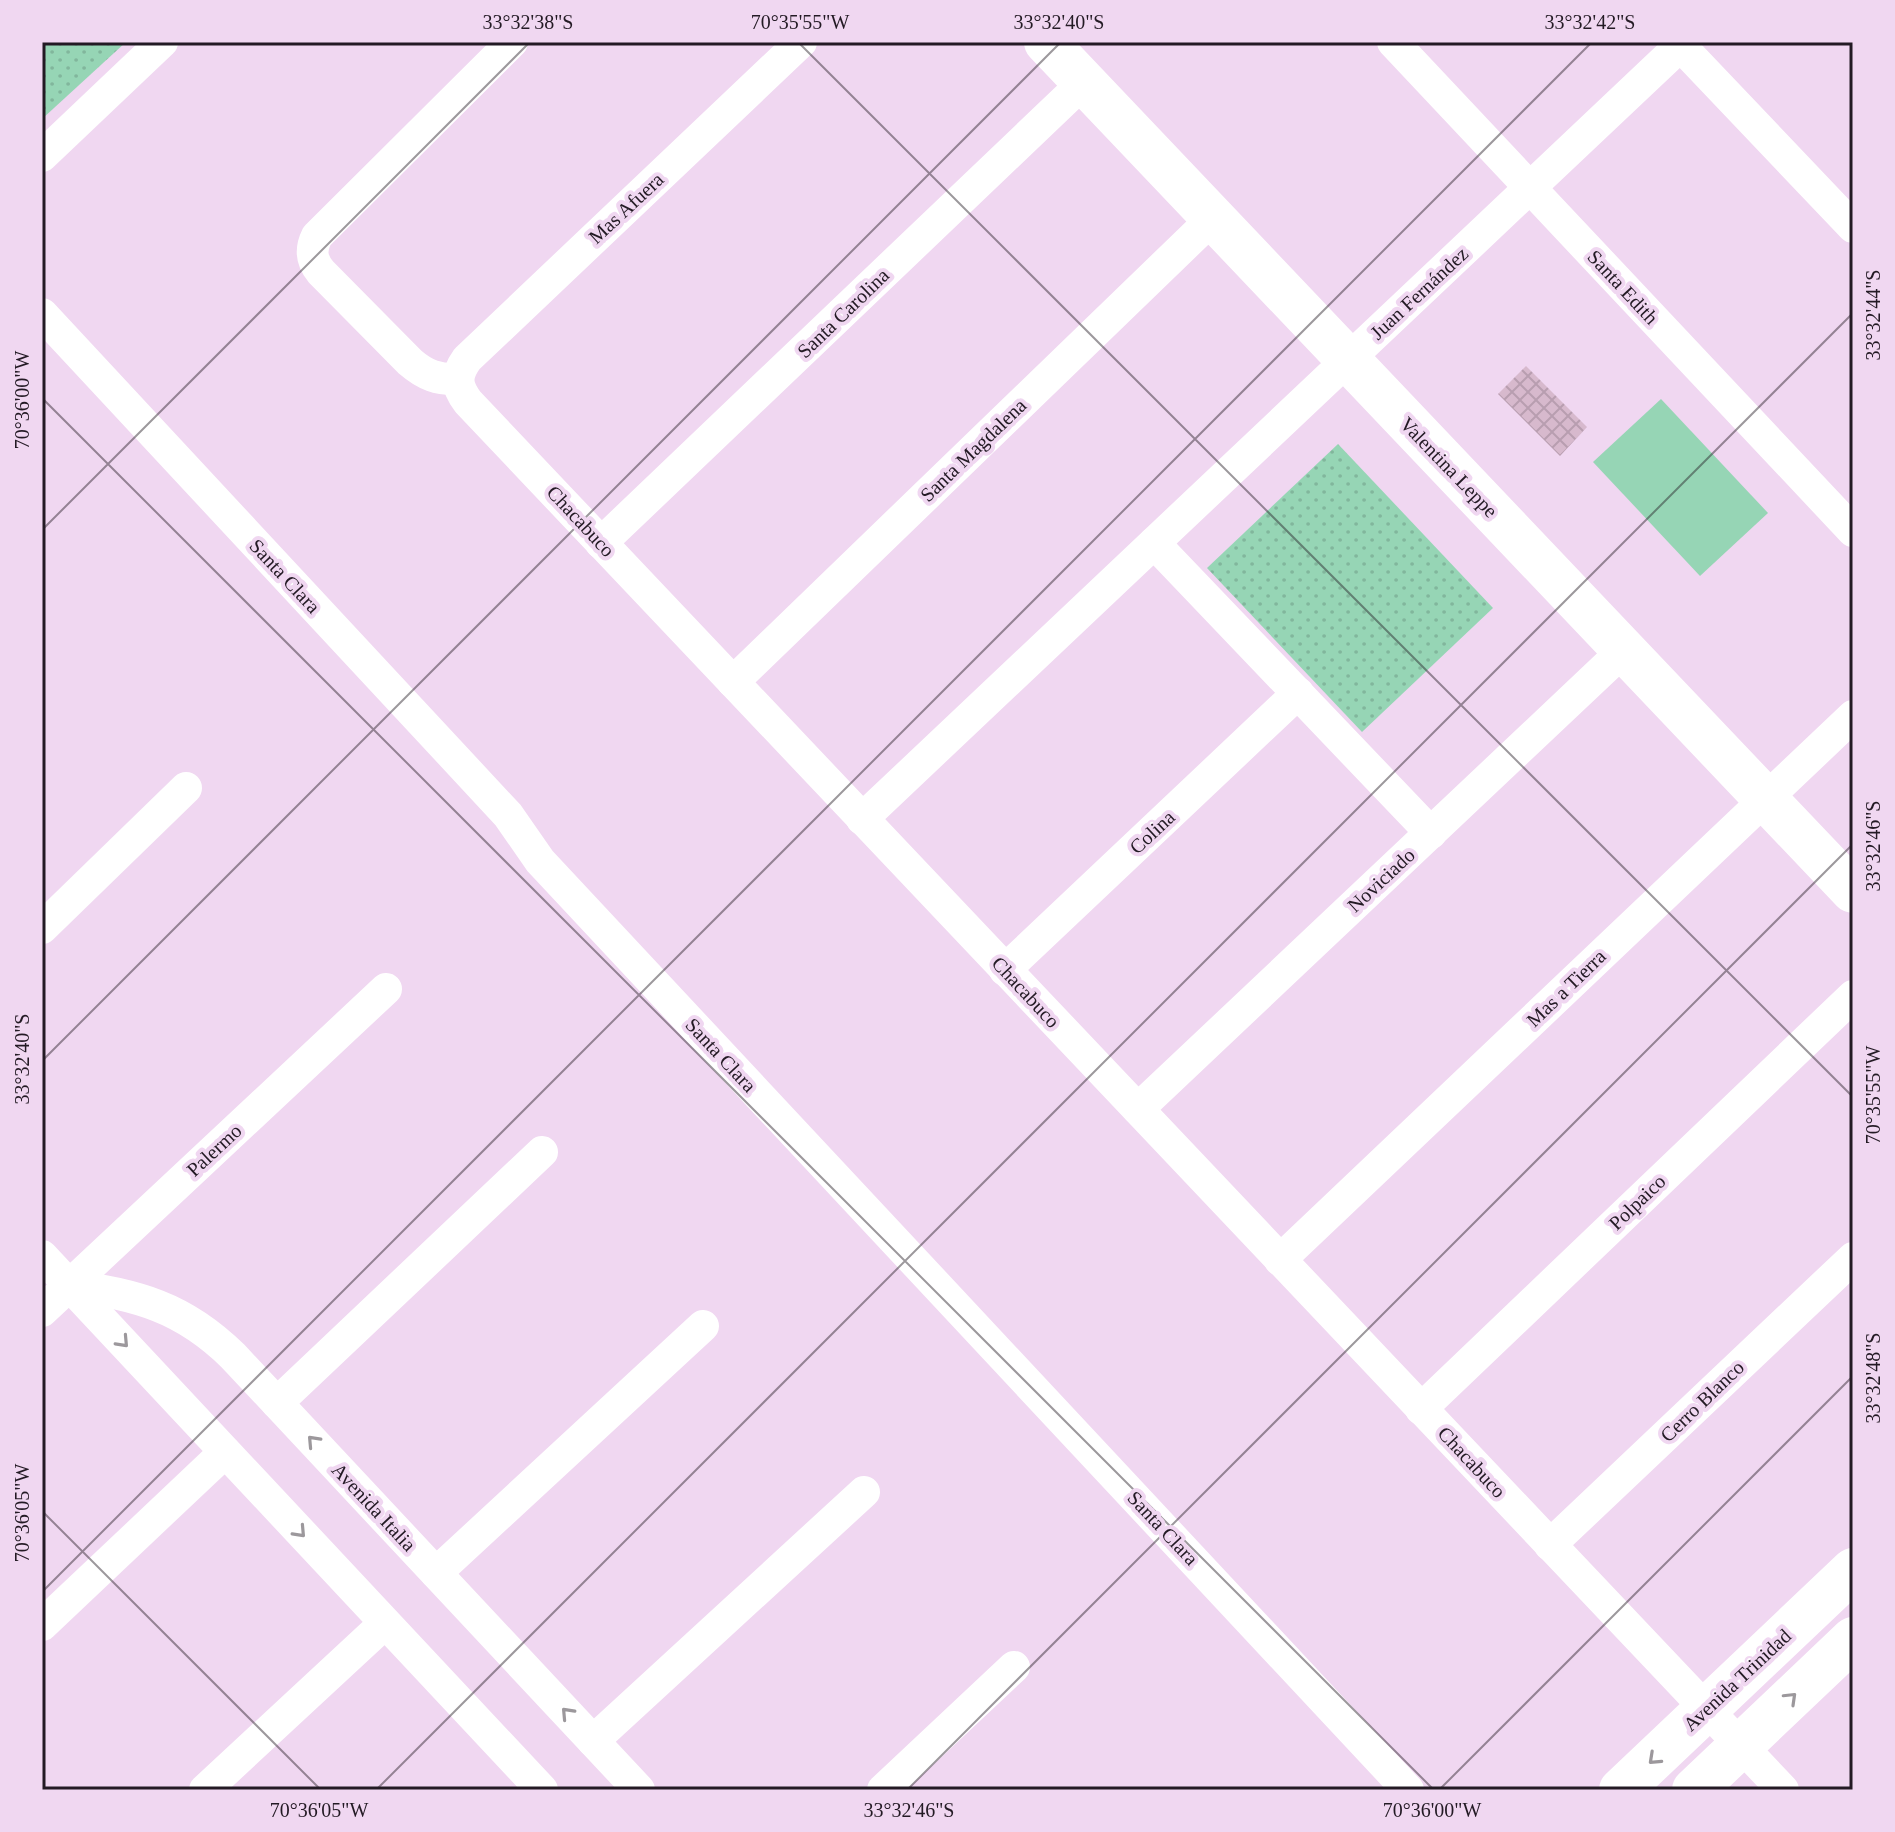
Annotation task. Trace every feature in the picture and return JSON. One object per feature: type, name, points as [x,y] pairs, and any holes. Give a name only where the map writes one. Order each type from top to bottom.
[{"type":"street","points":[[42,156],[162,42]]},
{"type":"street","points":[[458,379],[434,378],[421,372],[321,272],[311,254],[317,236],[512,42]]},
{"type":"street","name":"Mas Afuera","points":[[458,379],[467,359],[801,42]]},
{"type":"street","name":"Valentina Leppe","points":[[1046,42],[1853,891]]},
{"type":"street","name":"Santa Edith","points":[[1393,42],[1853,531]]},
{"type":"street","points":[[1680,43],[1853,227]]},
{"type":"street","name":"Juan Fernández","points":[[862,819],[1680,43]]},
{"type":"street","name":"Santa Carolina","points":[[601,543],[1084,82]]},
{"type":"street","name":"Santa Magdalena","points":[[733,682],[1213,218]]},
{"type":"street","name":"Santa Clara","points":[[42,314],[508,815],[540,861],[1408,1790]]},
{"type":"street","name":"Chacabuco","points":[[458,379],[460,392],[468,402],[1783,1790]]},
{"type":"street","points":[[1154,543],[1431,833]]},
{"type":"street","name":"Noviciado","points":[[1138,1109],[1624,650]]},
{"type":"street","name":"Colina","points":[[1005,970],[1298,693]]},
{"type":"street","name":"Mas a Tierra","points":[[1280,1260],[1853,716]]},
{"type":"street","points":[[42,928],[186,788]]},
{"type":"street","name":"Palermo","points":[[42,1311],[386,989]]},
{"type":"street","name":"Polpaico","points":[[1421,1409],[1853,996]]},
{"type":"street","points":[[277,1403],[542,1152]]},
{"type":"street","points":[[42,1256],[542,1790]]},
{"type":"street","name":"Cerro Blanco","points":[[1550,1545],[1853,1258]]},
{"type":"street","name":"Avenida Italia","points":[[70,1285],[145,1301],[187,1319],[212,1335],[639,1790]]},
{"type":"street","points":[[436,1573],[703,1326]]},
{"type":"street","points":[[42,1625],[225,1452]]},
{"type":"street","points":[[593,1741],[864,1492]]},
{"type":"street","name":"Avenida Trinidad","points":[[1621,1790],[1853,1570]]},
{"type":"street","points":[[205,1790],[385,1623]]},
{"type":"street","points":[[1694,1790],[1853,1639]]},
{"type":"street","points":[[883,1790],[1014,1667]]},
{"type":"green space","points":[[47,42],[126,42],[42,119],[42,47]]},
{"type":"green space","points":[[1661,399],[1768,513],[1700,576],[1593,462]]},
{"type":"green space","points":[[1338,444],[1493,608],[1362,732],[1207,568]]},
{"type":"building","points":[[1526,366],[1587,427],[1560,456],[1498,394]]}]
